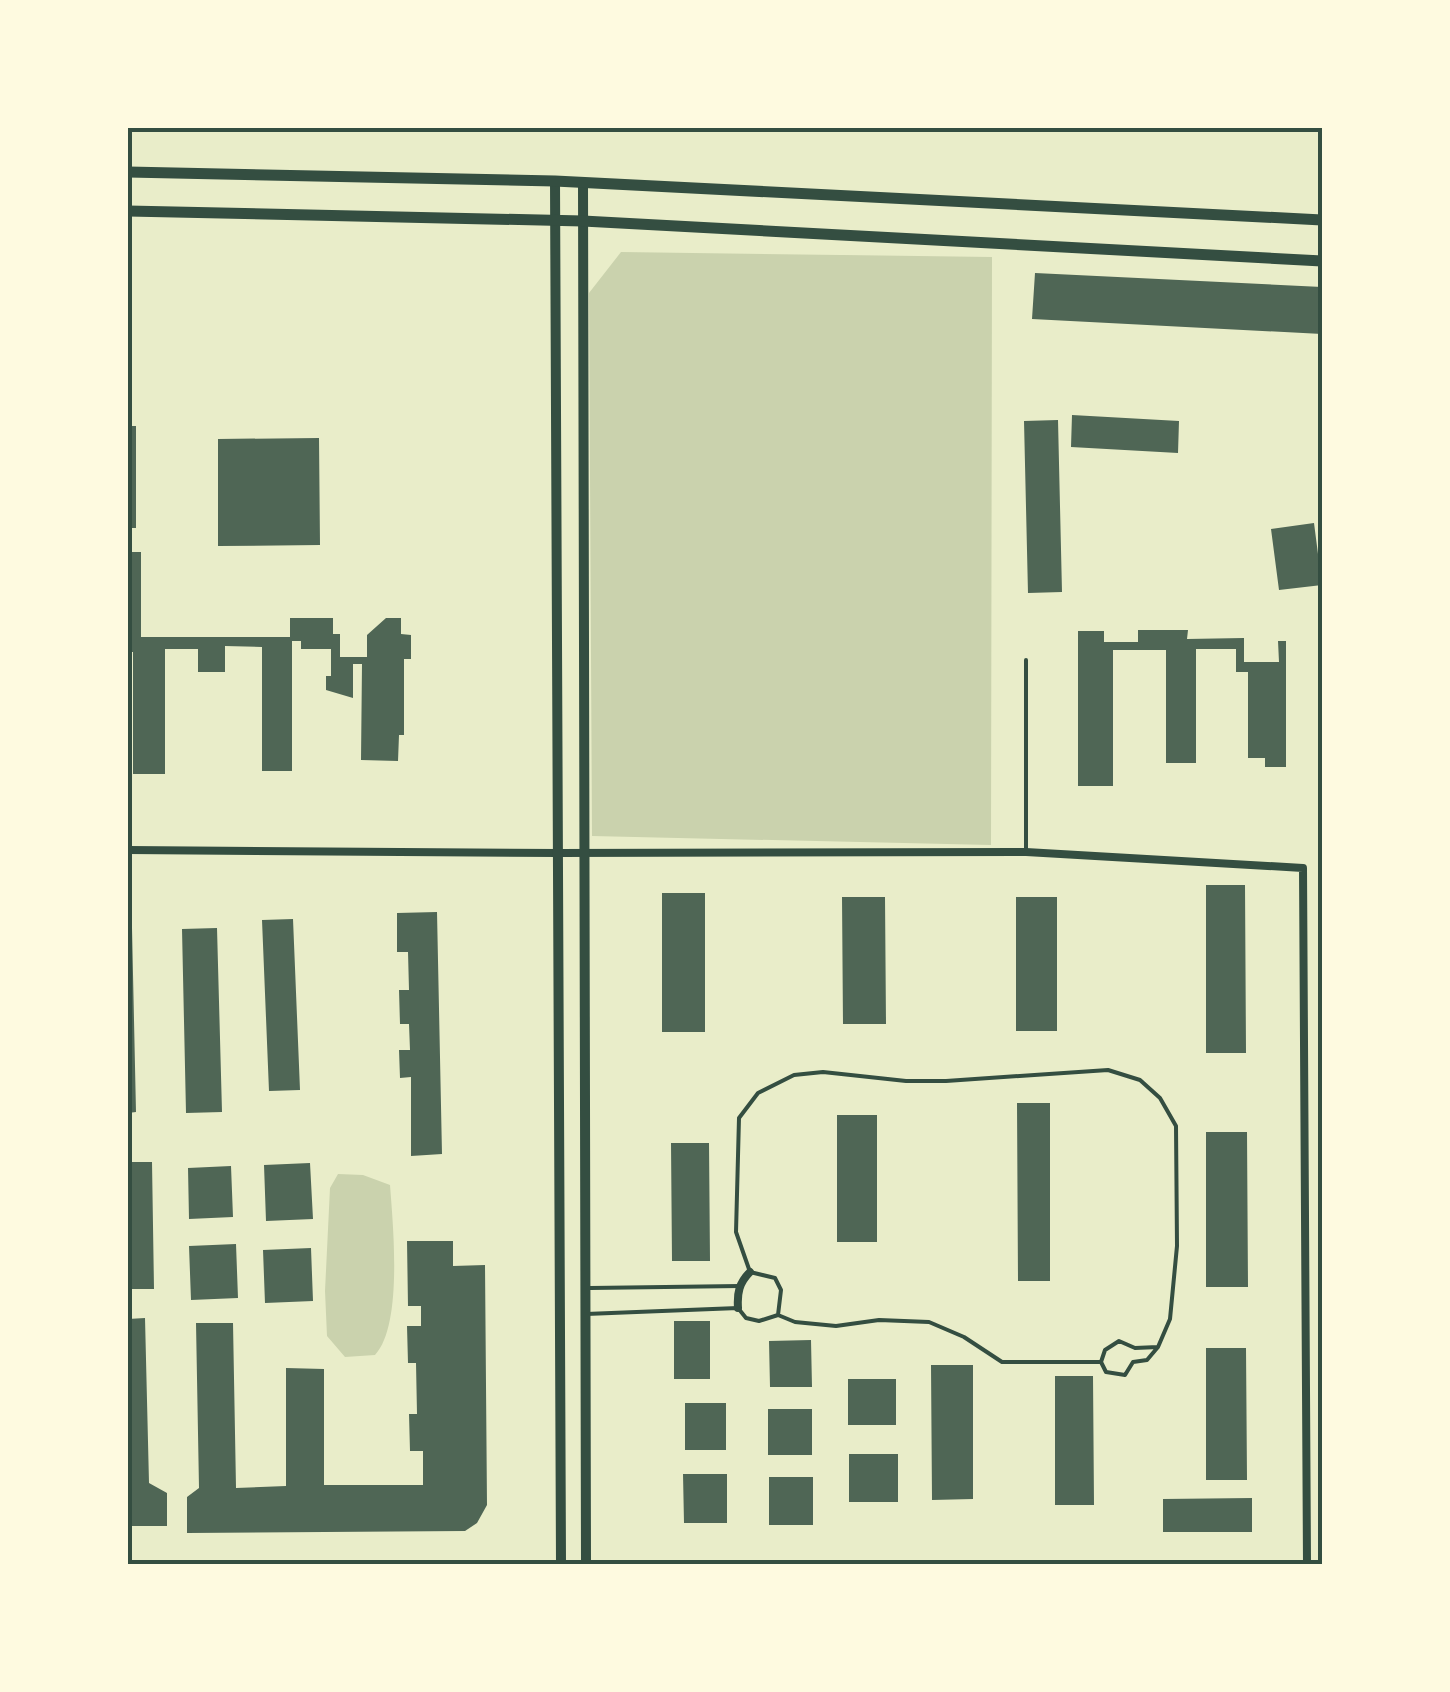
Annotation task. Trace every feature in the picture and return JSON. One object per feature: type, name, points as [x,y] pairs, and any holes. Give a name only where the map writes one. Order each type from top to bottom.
[{"type":"main road","points":[[128,172],[555,181],[1322,220]]},
{"type":"main road","points":[[128,212],[583,221],[1322,261]]},
{"type":"street","points":[[555,181],[562,1564]]},
{"type":"street","points":[[582,184],[586,1564]]},
{"type":"street","points":[[128,850],[558,854],[1026,852],[1302,868],[1306,1564]]},
{"type":"street","points":[[738,1308],[740,1286],[750,1272]]},
{"type":"lane","points":[[1026,660],[1026,852]]},
{"type":"lane","points":[[778,1316],[781,1290],[775,1278],[750,1272],[736,1232],[739,1118],[758,1093],[794,1075],[824,1072],[946,1081],[1108,1070],[1140,1080],[1160,1098],[1176,1126],[1177,1246],[1170,1319],[1158,1347],[1147,1360],[1132,1362],[1124,1375],[1112,1376],[1102,1362],[1105,1350],[1119,1341],[1135,1348],[1158,1347]]},
{"type":"lane","points":[[586,1288],[740,1286]]},
{"type":"lane","points":[[586,1314],[738,1308],[746,1318],[759,1322],[778,1316],[795,1322],[836,1326],[879,1320],[929,1322],[964,1337],[1002,1362],[1102,1362]]},
{"type":"green space","points":[[621,252],[992,257],[991,845],[592,836],[589,293]]},
{"type":"green space","points":[[338,1174],[363,1175],[390,1185],[393,1299],[384,1341],[375,1355],[345,1357],[327,1336],[330,1188]]},
{"type":"building","points":[[1035,273],[1322,287],[1322,334],[1032,319]]},
{"type":"building","points":[[1072,415],[1179,421],[1178,453],[1071,447]]},
{"type":"building","points":[[1058,420],[1062,592],[1028,593],[1024,421]]},
{"type":"building","points":[[128,426],[136,426],[136,528],[128,528]]},
{"type":"building","points":[[319,438],[320,545],[218,546],[218,439]]},
{"type":"building","points":[[1314,523],[1322,585],[1279,590],[1271,529]]},
{"type":"building","points":[[128,552],[141,552],[141,637],[290,637],[290,618],[333,618],[333,634],[340,634],[340,657],[367,657],[367,635],[386,618],[401,618],[401,634],[411,635],[411,659],[404,659],[404,735],[399,735],[398,761],[361,760],[362,664],[353,664],[353,698],[326,690],[326,676],[331,676],[331,649],[301,649],[301,641],[292,641],[292,771],[262,771],[262,647],[225,646],[225,672],[198,672],[198,649],[165,649],[165,774],[133,774],[133,652],[128,652],[128,641],[132,641],[132,580],[128,580]]},
{"type":"building","points":[[1138,630],[1188,630],[1187,639],[1244,638],[1244,662],[1279,662],[1278,641],[1286,641],[1286,767],[1265,767],[1265,758],[1248,758],[1248,672],[1236,672],[1236,649],[1196,649],[1196,763],[1166,763],[1166,650],[1113,650],[1113,786],[1078,786],[1078,631],[1104,631],[1104,642],[1138,642]]},
{"type":"building","points":[[1206,885],[1245,885],[1246,1053],[1206,1053]]},
{"type":"building","points":[[662,893],[705,893],[705,1032],[662,1032]]},
{"type":"building","points":[[842,897],[885,897],[886,1024],[843,1024]]},
{"type":"building","points":[[1016,897],[1057,897],[1057,1031],[1016,1031]]},
{"type":"building","points":[[437,912],[442,1154],[411,1156],[411,1077],[400,1078],[399,1050],[410,1050],[409,1024],[400,1024],[399,990],[409,990],[408,952],[397,952],[397,913]]},
{"type":"building","points":[[293,919],[300,1090],[269,1091],[262,920]]},
{"type":"building","points":[[128,928],[132,928],[136,1112],[128,1113]]},
{"type":"building","points":[[217,928],[222,1112],[186,1113],[182,929]]},
{"type":"building","points":[[1017,1103],[1050,1103],[1050,1281],[1018,1281]]},
{"type":"building","points":[[837,1115],[877,1115],[877,1242],[837,1242]]},
{"type":"building","points":[[1206,1132],[1247,1132],[1248,1287],[1206,1287]]},
{"type":"building","points":[[671,1143],[709,1143],[710,1261],[672,1261]]},
{"type":"building","points":[[128,1162],[152,1162],[154,1289],[128,1289]]},
{"type":"building","points":[[310,1163],[313,1219],[266,1221],[264,1165]]},
{"type":"building","points":[[231,1166],[233,1217],[189,1219],[188,1168]]},
{"type":"building","points":[[407,1241],[453,1241],[453,1266],[485,1265],[487,1505],[477,1523],[465,1531],[187,1533],[187,1497],[199,1488],[196,1323],[233,1323],[236,1488],[286,1486],[286,1368],[324,1369],[324,1485],[423,1485],[423,1451],[410,1451],[409,1414],[417,1414],[416,1363],[408,1363],[407,1326],[421,1326],[421,1306],[408,1306]]},
{"type":"building","points":[[236,1244],[238,1298],[191,1300],[189,1246]]},
{"type":"building","points":[[311,1248],[313,1301],[265,1303],[263,1250]]},
{"type":"building","points":[[145,1318],[149,1483],[167,1493],[167,1526],[128,1526],[128,1319]]},
{"type":"building","points":[[674,1321],[710,1321],[710,1379],[674,1379]]},
{"type":"building","points":[[811,1340],[812,1387],[770,1387],[769,1341]]},
{"type":"building","points":[[1206,1348],[1246,1348],[1247,1480],[1206,1480]]},
{"type":"building","points":[[931,1365],[973,1365],[973,1499],[932,1500]]},
{"type":"building","points":[[1055,1376],[1093,1376],[1094,1505],[1055,1505]]},
{"type":"building","points":[[848,1379],[896,1379],[896,1425],[848,1425]]},
{"type":"building","points":[[685,1403],[726,1403],[726,1450],[685,1450]]},
{"type":"building","points":[[768,1409],[812,1409],[812,1455],[768,1455]]},
{"type":"building","points":[[849,1454],[898,1454],[898,1502],[849,1502]]},
{"type":"building","points":[[683,1474],[727,1474],[727,1523],[684,1523]]},
{"type":"building","points":[[769,1477],[813,1477],[813,1525],[769,1525]]},
{"type":"building","points":[[1252,1498],[1252,1532],[1163,1532],[1163,1499]]}]
